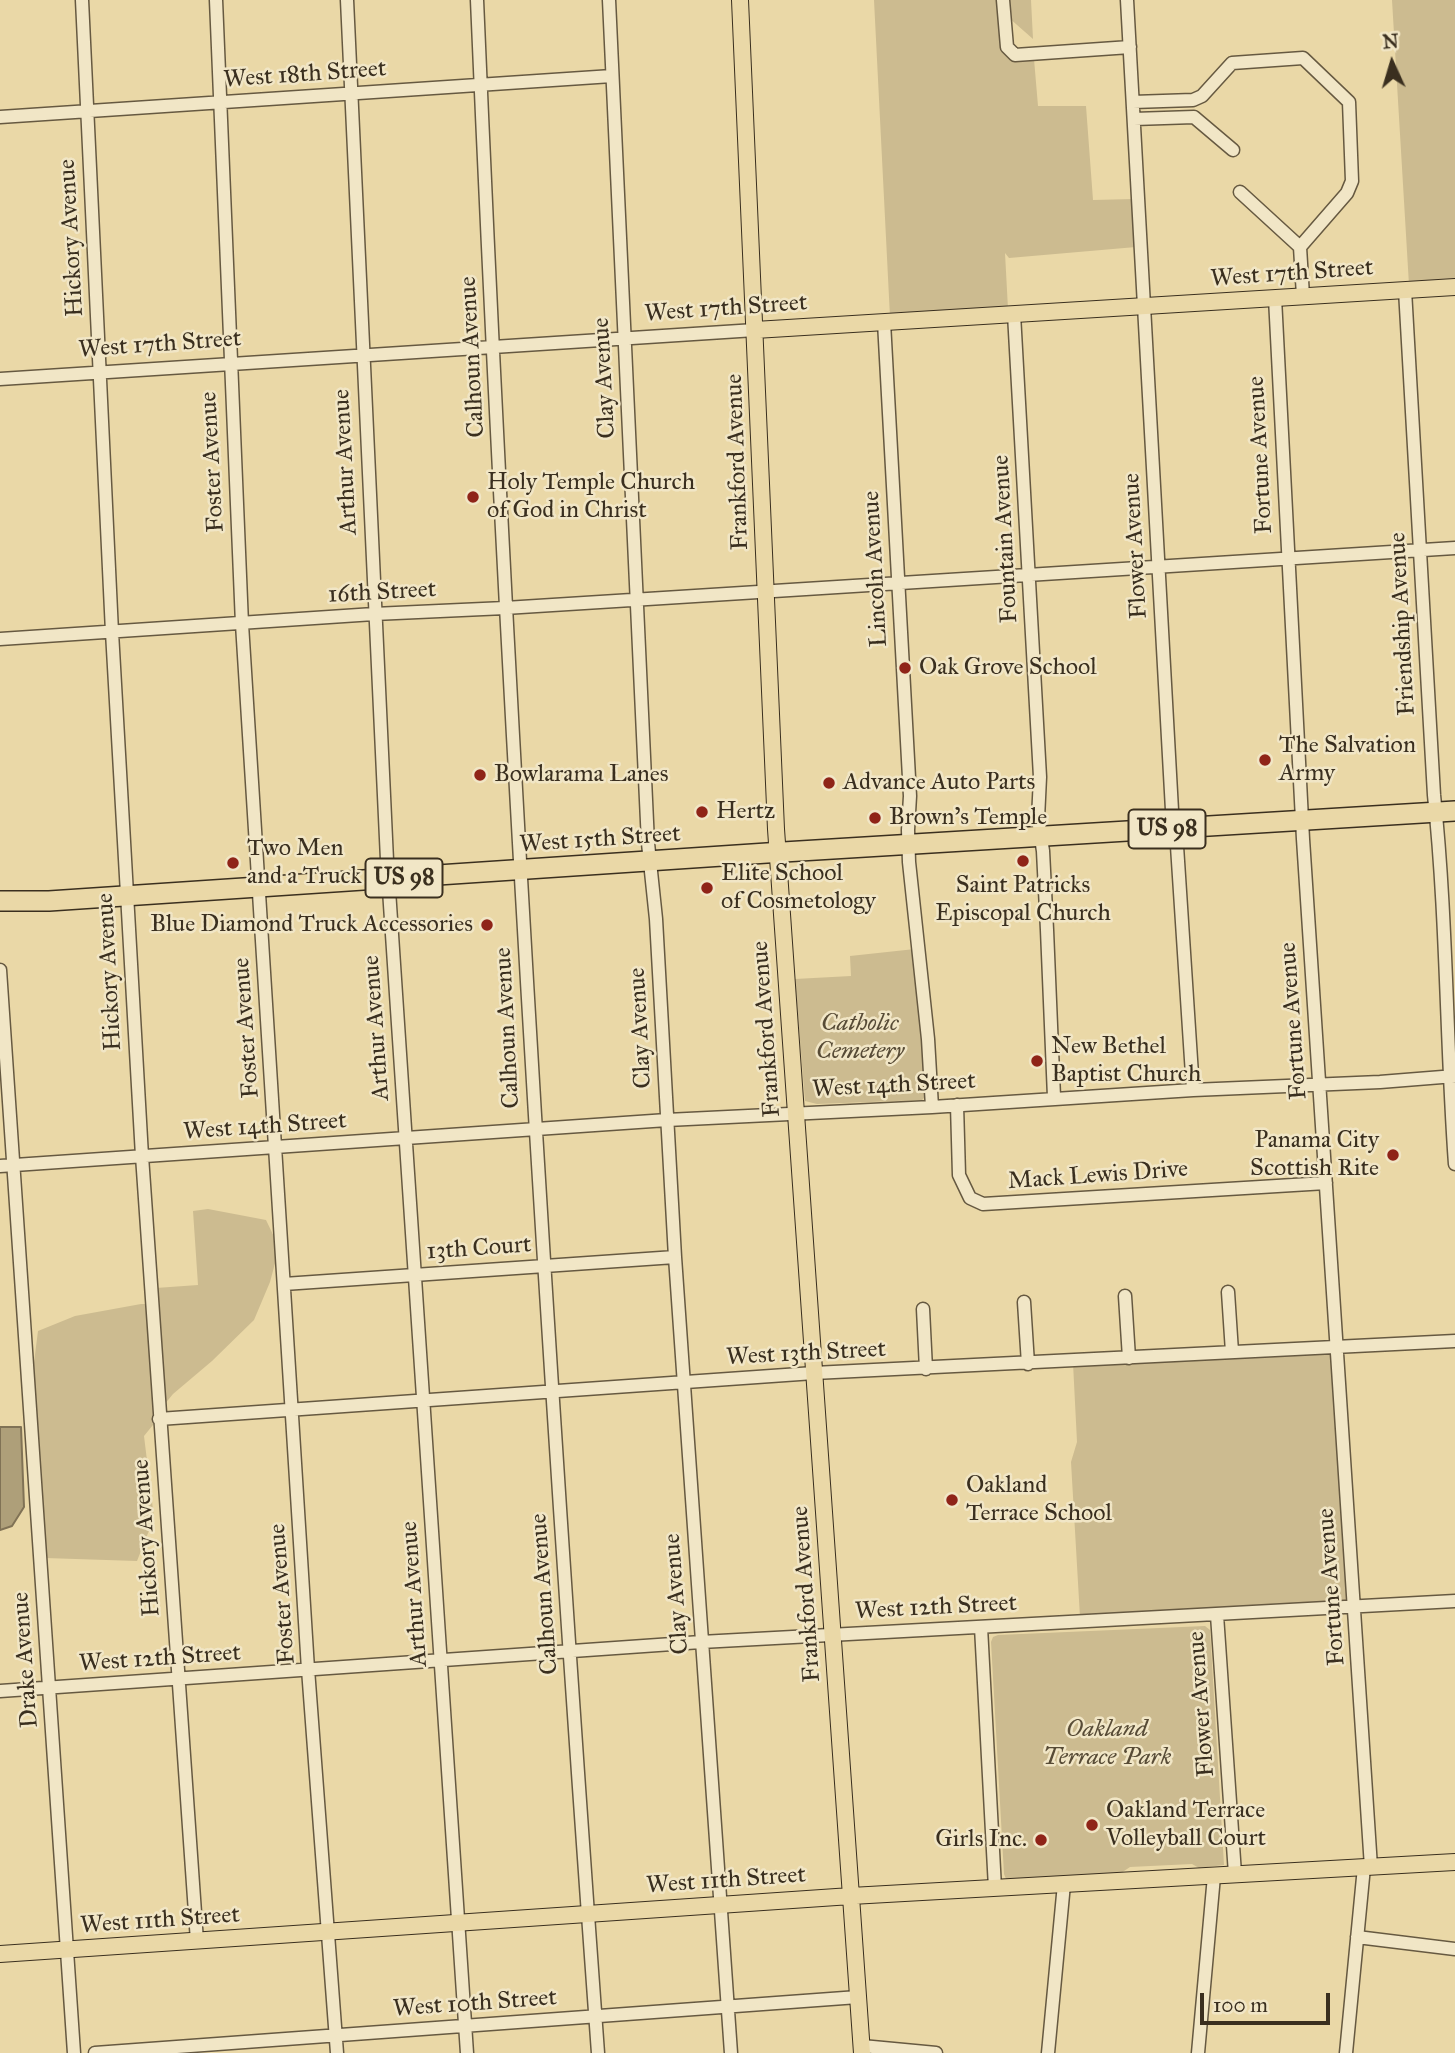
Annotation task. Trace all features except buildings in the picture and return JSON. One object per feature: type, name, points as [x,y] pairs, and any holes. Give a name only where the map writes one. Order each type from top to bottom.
[{"type":"highway","name":"West 15th Street","points":[[0,901],[127,896],[1445,812]]},
{"type":"main road","name":"Frankford Avenue","points":[[740,0],[777,853],[862,2049]]},
{"type":"main road","name":"West 17th Street","points":[[755,330],[1455,287]]},
{"type":"main road","name":"West 11th Street","points":[[0,1954],[851,1896],[1455,1862]]},
{"type":"street","name":"Hickory Avenue","points":[[82,0],[112,632],[142,1156],[197,1941]]},
{"type":"street","name":"Foster Avenue","points":[[216,0],[242,624],[308,1669],[337,2053]]},
{"type":"street","name":"Arthur Avenue","points":[[347,0],[388,879],[467,2053]]},
{"type":"street","name":"Calhoun Avenue","points":[[477,0],[505,608],[535,1131],[598,2053]]},
{"type":"street","name":"Clay Avenue","points":[[609,0],[650,862],[656,919],[675,1257],[731,2053]]},
{"type":"street","points":[[1003,0],[1007,47],[1015,55],[1130,47]]},
{"type":"street","name":"Flower Avenue","points":[[1127,0],[1159,568],[1193,1090]]},
{"type":"street","points":[[1133,102],[1193,100],[1202,96],[1232,63],[1303,58],[1349,102],[1353,181],[1347,193],[1300,247]]},
{"type":"street","name":"West 18th Street","points":[[0,117],[612,76]]},
{"type":"street","points":[[1134,119],[1194,117],[1233,149]]},
{"type":"street","points":[[1240,192],[1300,247],[1303,296]]},
{"type":"street","name":"Friendship Avenue","points":[[1405,290],[1420,551],[1445,812],[1441,871],[1455,1164]]},
{"type":"street","name":"Fortune Avenue","points":[[1275,299],[1302,821],[1355,1608],[1368,1867],[1357,1937],[1346,2053]]},
{"type":"street","name":"Fountain Avenue","points":[[1014,314],[1040,777],[1038,819],[1048,930],[1054,1097]]},
{"type":"street","name":"Lincoln Avenue","points":[[884,322],[910,796],[908,845],[929,1039],[932,1107]]},
{"type":"street","name":"West 17th Street","points":[[0,379],[755,330]]},
{"type":"street","name":"16th Street","points":[[0,639],[1455,548]]},
{"type":"street","name":"Drake Avenue","points":[[0,970],[7,1166],[49,1687],[74,2053]]},
{"type":"street","name":"West 14th Street","points":[[7,1166],[667,1120],[1452,1076]]},
{"type":"street","name":"Mack Lewis Drive","points":[[957,1105],[959,1175],[970,1198],[983,1204],[1326,1183]]},
{"type":"street","name":"13th Court","points":[[285,1284],[675,1257]]},
{"type":"street","points":[[1228,1292],[1232,1352]]},
{"type":"street","points":[[1125,1296],[1129,1358]]},
{"type":"street","points":[[1024,1302],[1028,1364]]},
{"type":"street","points":[[923,1309],[926,1369]]},
{"type":"street","name":"West 13th Street","points":[[159,1419],[814,1373],[1455,1341]]},
{"type":"street","name":"West 12th Street","points":[[0,1691],[570,1650],[1455,1601]]},
{"type":"street","name":"Flower Avenue","points":[[1217,1615],[1236,1874]]},
{"type":"street","points":[[981,1627],[995,1888]]},
{"type":"street","points":[[1198,2053],[1214,1876]]},
{"type":"street","points":[[1048,2053],[1064,1884]]},
{"type":"street","points":[[1357,1937],[1455,1949]]},
{"type":"street","name":"West 10th Street","points":[[94,2053],[858,1997]]},
{"type":"street","points":[[862,2049],[936,2053]]},
{"type":"green space","points":[[874,0],[998,0],[1003,47],[1034,59],[1038,106],[1086,106],[1093,200],[1134,199],[1136,247],[1009,258],[1005,253],[1008,309],[890,317]]},
{"type":"green space","points":[[1007,0],[1031,0],[1033,39],[1008,17]]},
{"type":"green space","points":[[1392,0],[1455,0],[1455,282],[1409,285]]},
{"type":"green space","name":"Catholic Cemetery","points":[[915,949],[929,1093],[922,1100],[817,1104],[805,1101],[795,979],[851,976],[850,956]]},
{"type":"green space","points":[[208,1209],[266,1220],[278,1245],[278,1252],[270,1282],[254,1320],[164,1405],[156,1288],[198,1285],[193,1211]]},
{"type":"green space","points":[[149,1304],[157,1420],[144,1436],[154,1518],[137,1561],[45,1558],[32,1378],[38,1331],[75,1316]]},
{"type":"green space","points":[[1329,1351],[1333,1354],[1347,1602],[1080,1617],[1071,1462],[1077,1442],[1073,1363]]},
{"type":"green space","name":"Oakland Terrace Park","points":[[1205,1626],[1210,1630],[1224,1865],[1199,1868],[1192,1864],[1130,1867],[1121,1873],[1006,1879],[991,1642],[993,1637]]},
{"type":"shaded area","points":[[0,1427],[21,1427],[24,1507],[12,1526],[0,1530]]},
{"type":"place","name":"Holy Temple Church of God in Christ","points":[[473,497]]},
{"type":"place","name":"Oak Grove School","points":[[905,668]]},
{"type":"place","name":"The Salvation Army","points":[[1265,760]]},
{"type":"place","name":"Bowlarama Lanes","points":[[480,775]]},
{"type":"place","name":"Advance Auto Parts","points":[[829,783]]},
{"type":"place","name":"Hertz","points":[[702,812]]},
{"type":"place","name":"Brown's Temple","points":[[875,818]]},
{"type":"place","name":"Saint Patricks Episcopal Church","points":[[1023,861]]},
{"type":"place","name":"Two Men and a Truck","points":[[233,863]]},
{"type":"place","name":"Elite School of Cosmetology","points":[[707,888]]},
{"type":"place","name":"Blue Diamond Truck Accessories","points":[[487,925]]},
{"type":"place","name":"New Bethel Baptist Church","points":[[1037,1061]]},
{"type":"place","name":"Panama City Scottish Rite","points":[[1393,1155]]},
{"type":"place","name":"Oakland Terrace School","points":[[952,1500]]},
{"type":"place","name":"Oakland Terrace Volleyball Court","points":[[1092,1825]]},
{"type":"place","name":"Girls Inc.","points":[[1041,1840]]}]
